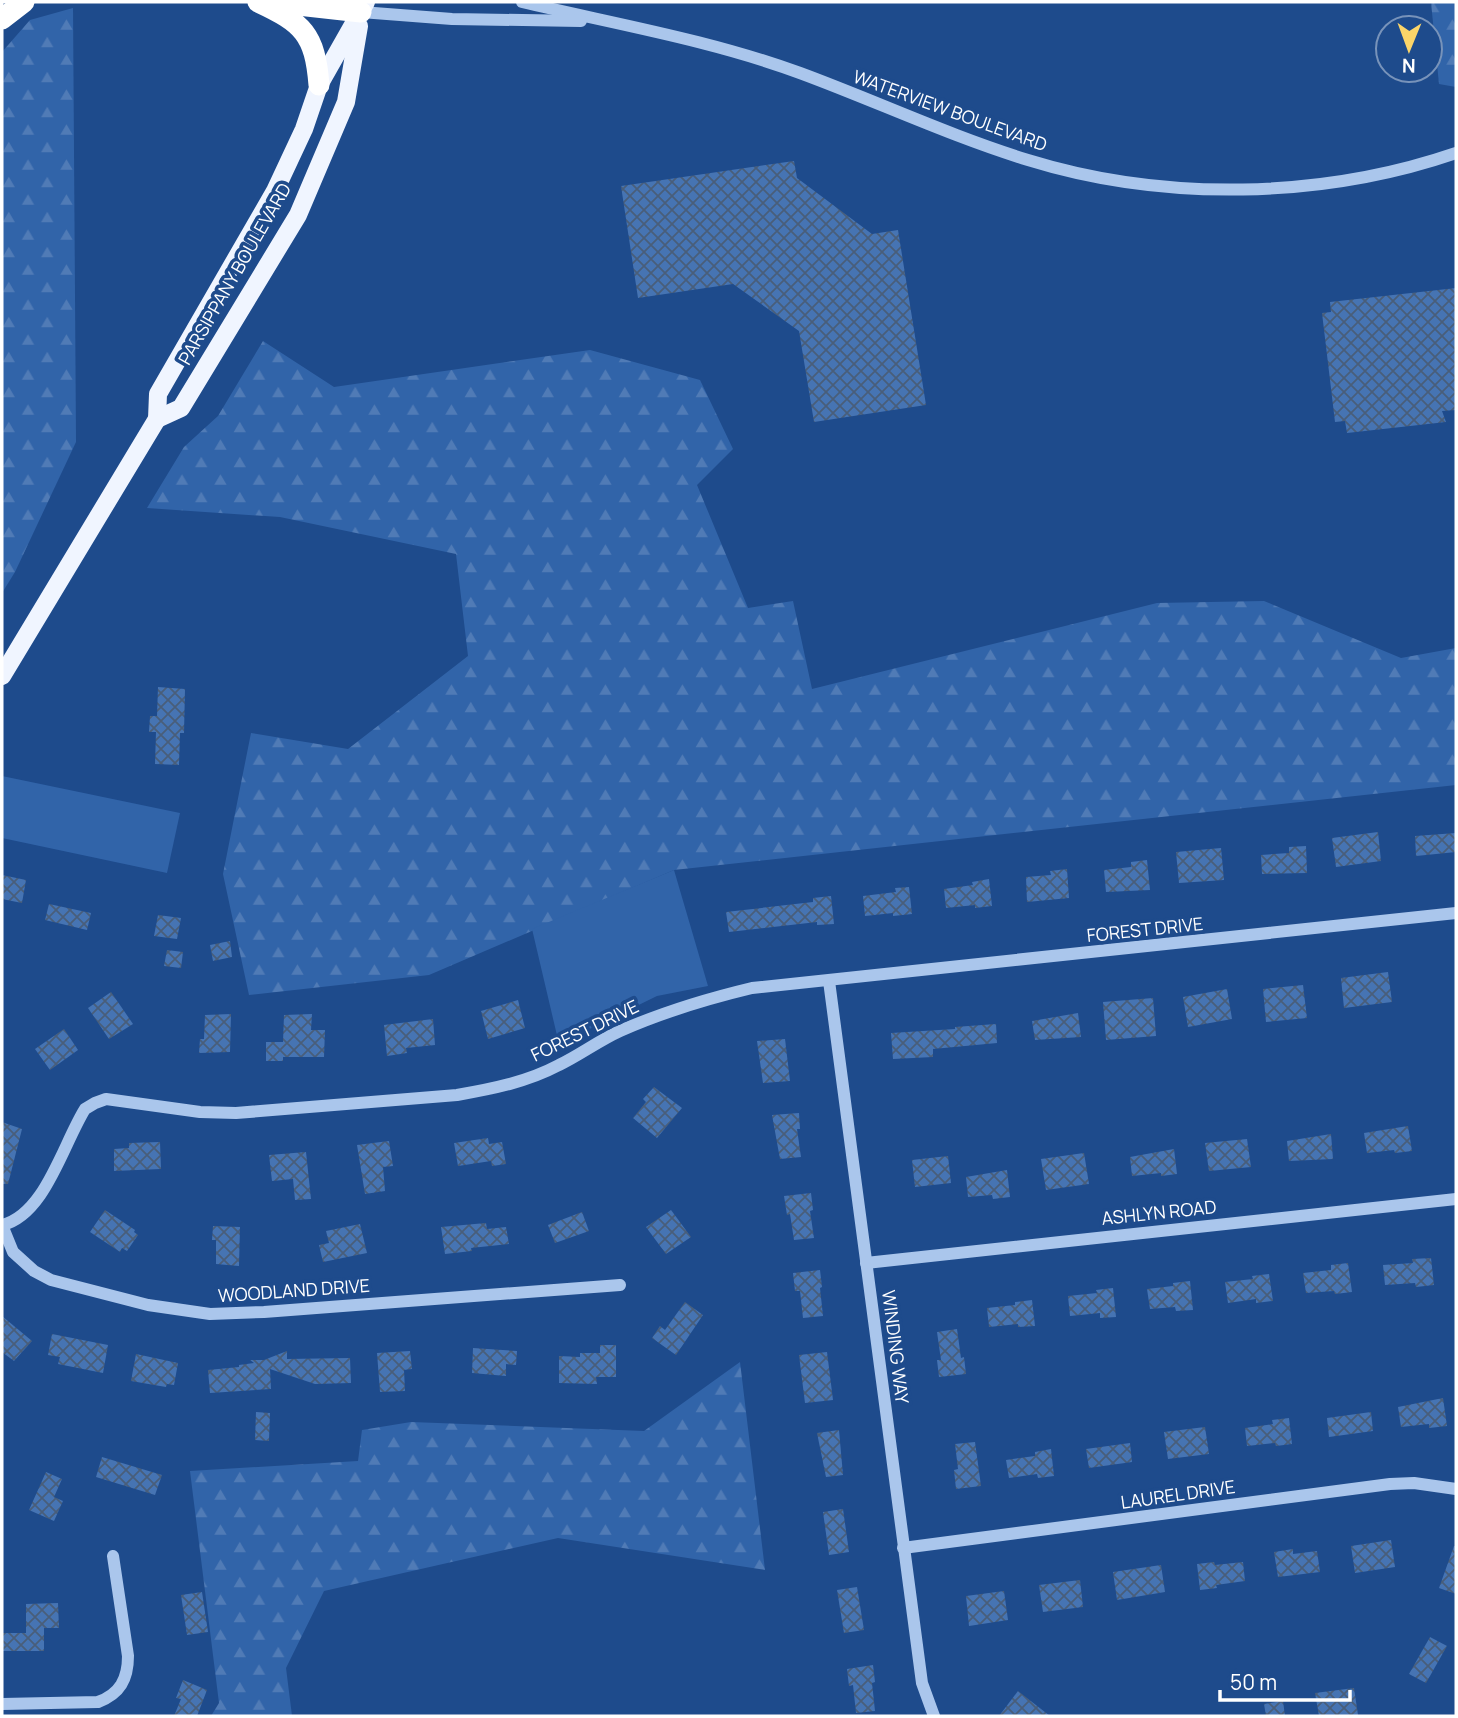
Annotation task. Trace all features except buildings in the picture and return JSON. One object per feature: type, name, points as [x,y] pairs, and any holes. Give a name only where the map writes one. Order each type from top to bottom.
[{"type":"highway","points":[[2,19],[24,2]]},
{"type":"highway","points":[[258,2],[289,17],[309,38],[315,52],[319,85]]},
{"type":"highway","points":[[265,2],[363,7]]},
{"type":"main road","name":"PARSIPPANY BOULEVARD","points":[[2,676],[157,419],[158,394],[275,191],[304,129],[319,85],[363,7]]},
{"type":"main road","name":"PARSIPPANY BOULEVARD","points":[[157,419],[181,408],[298,215],[346,102],[363,7]]},
{"type":"street","name":"WATERVIEW BOULEVARD","points":[[522,2],[676,36],[742,54],[801,73],[982,146],[1030,161],[1105,178],[1164,186],[1219,189],[1274,187],[1322,183],[1376,174],[1431,162],[1456,153]]},
{"type":"street","name":"WATERVIEW BOULEVARD","points":[[363,7],[452,19],[603,22]]},
{"type":"street","name":"FOREST DRIVE","points":[[2,1225],[21,1216],[43,1189],[85,1110],[106,1099],[200,1112],[236,1113],[457,1094],[492,1089],[526,1079],[658,1014],[752,988],[1456,914]]},
{"type":"street","name":"WINDING WAY","points":[[829,981],[922,1683],[934,1716]]},
{"type":"street","name":"ASHLYN ROAD","points":[[866,1263],[1456,1199]]},
{"type":"street","name":"WOODLAND DRIVE","points":[[2,1225],[13,1252],[51,1280],[148,1305],[210,1314],[620,1284]]},
{"type":"street","name":"LAUREL DRIVE","points":[[903,1548],[1390,1484],[1414,1483],[1456,1489]]},
{"type":"street","points":[[2,1704],[98,1702],[110,1698],[119,1690],[128,1668],[128,1656],[113,1556]]},
{"type":"green space","points":[[1431,2],[1456,2],[1456,87],[1439,84],[1444,84],[1444,14],[1432,14]]},
{"type":"green space","points":[[73,8],[76,442],[15,572],[2,593],[2,52],[30,20]]},
{"type":"green space","points":[[263,341],[334,387],[590,350],[700,380],[733,449],[697,485],[748,608],[793,601],[812,689],[1157,603],[1264,601],[1401,658],[1456,648],[1456,785],[674,870],[429,975],[249,995],[223,874],[251,733],[348,749],[468,656],[456,554],[280,517],[147,508],[184,447],[218,416]]},
{"type":"green space","points":[[2,776],[180,813],[167,873],[2,838]]},
{"type":"green space","points":[[674,870],[708,986],[657,996],[559,1044],[532,929]]},
{"type":"green space","points":[[740,1362],[765,1570],[558,1538],[324,1591],[286,1668],[292,1716],[211,1716],[219,1703],[190,1471],[358,1461],[362,1430],[411,1422],[644,1431]]}]
